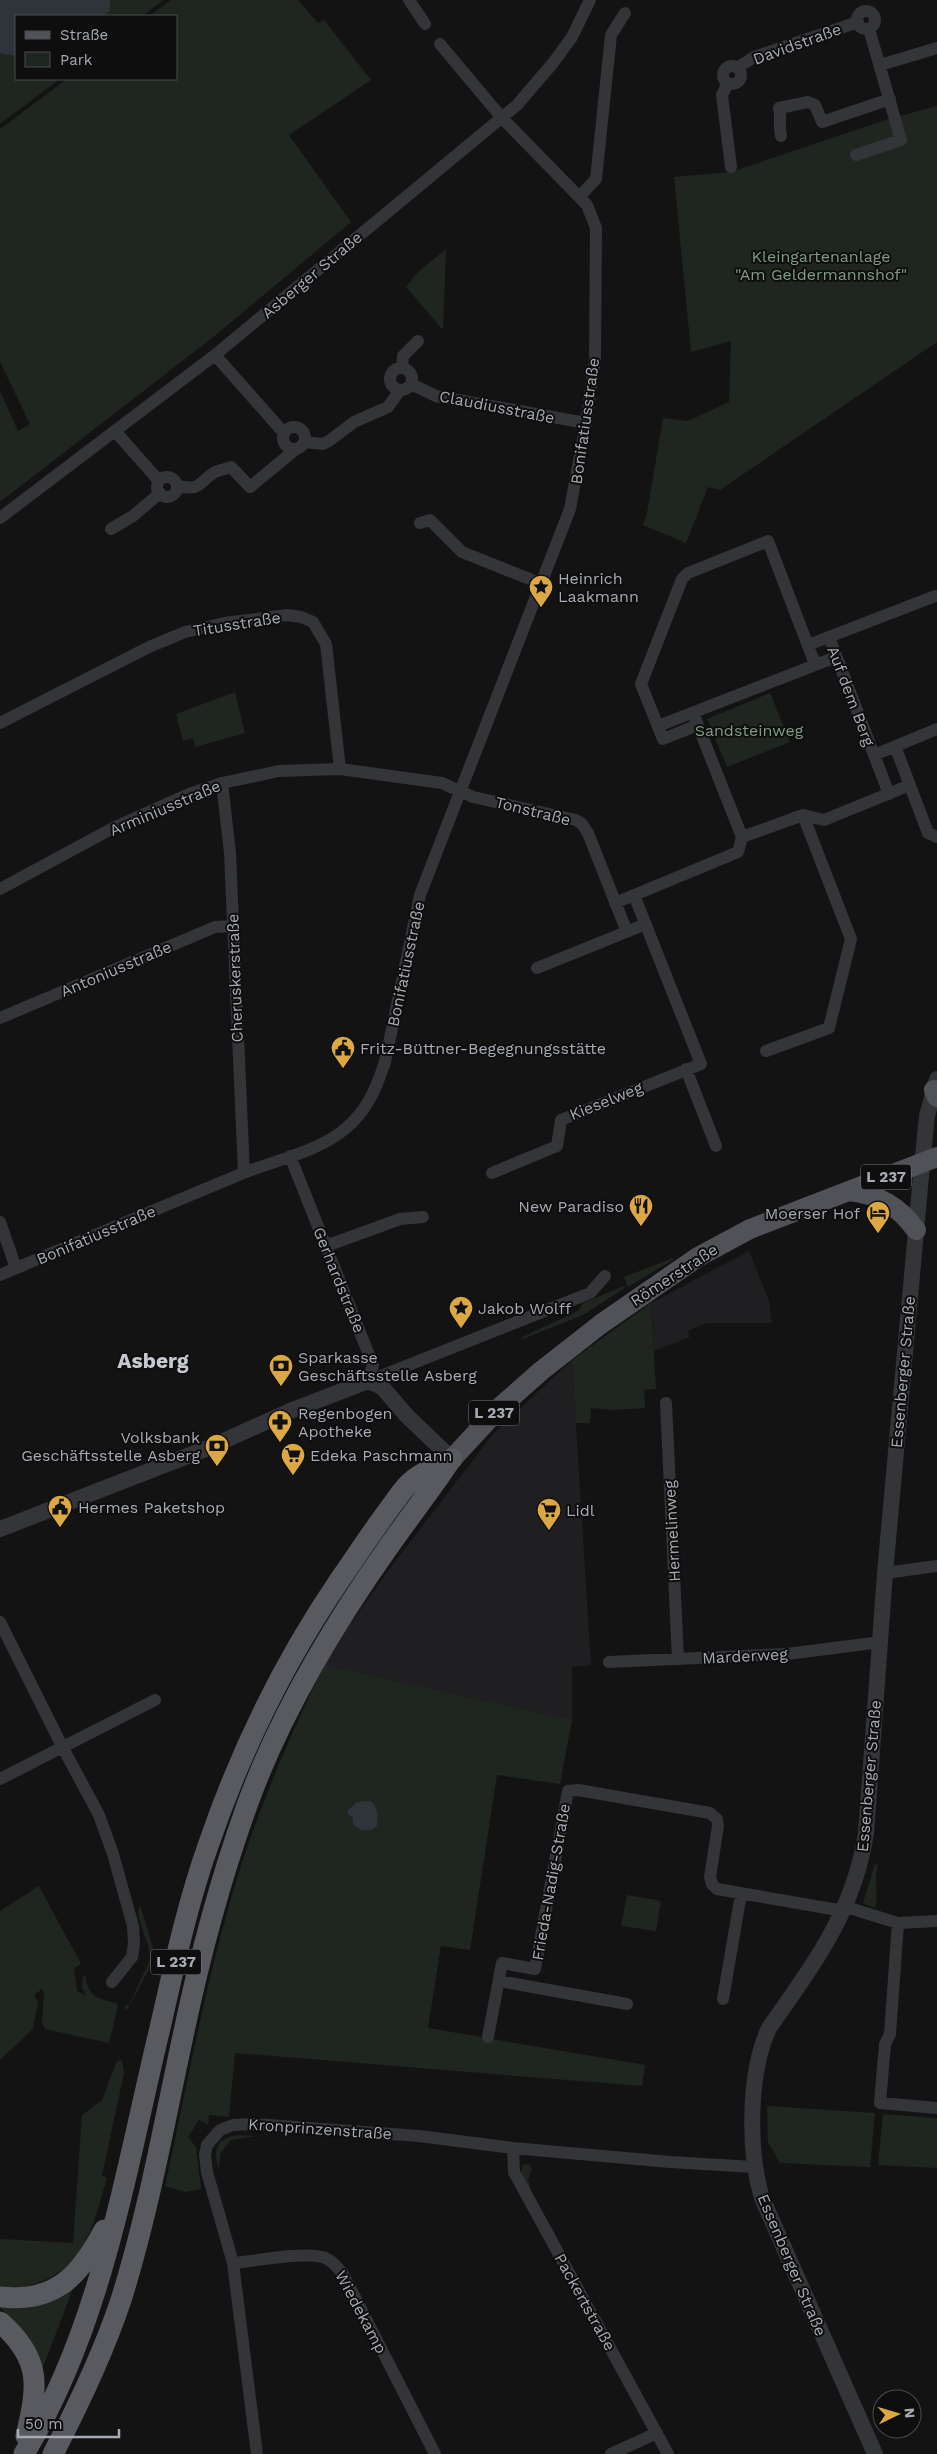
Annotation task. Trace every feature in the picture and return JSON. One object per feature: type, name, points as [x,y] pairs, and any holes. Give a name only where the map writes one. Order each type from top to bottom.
[{"type":"highway","name":"L 237","points":[[23,2454],[44,2421],[70,2362],[100,2275],[122,2194],[159,2030],[194,1892],[207,1847],[252,1736],[294,1653],[330,1594],[384,1515],[411,1481],[452,1458]]},
{"type":"highway","name":"L 237","points":[[53,2454],[104,2349],[135,2252],[204,1947],[218,1895],[256,1781],[272,1744],[321,1651],[387,1549],[452,1458]]},
{"type":"highway","points":[[0,2296],[32,2296],[53,2289],[65,2282],[83,2266],[122,2194]]},
{"type":"highway","points":[[0,2322],[14,2334],[26,2352],[34,2372],[35,2398],[23,2454]]},
{"type":"highway","points":[[68,2454],[86,2414],[86,2387]]},
{"type":"main road","name":"Römerstraße","points":[[452,1458],[499,1408],[541,1371],[662,1280],[750,1229],[930,1160]]},
{"type":"main road","points":[[849,1191],[881,1198],[905,1216],[916,1230]]},
{"type":"street","points":[[409,0],[424,24]]},
{"type":"street","name":"Asberger Straße","points":[[0,518],[215,355],[518,105],[572,37],[590,0]]},
{"type":"street","points":[[856,155],[901,140],[880,65],[863,26],[874,24],[875,19],[867,6]]},
{"type":"street","points":[[580,196],[596,179],[611,35],[625,13]]},
{"type":"street","name":"Davidstraße","points":[[731,167],[722,96],[728,82],[732,84],[738,80],[740,74],[738,68],[754,57],[863,26]]},
{"type":"street","name":"Bonifatiusstraße","points":[[0,1276],[244,1173],[324,1142],[344,1130],[364,1109],[373,1096],[385,1062],[420,896],[570,510],[586,424],[595,359],[596,228],[592,215],[580,196],[502,118],[440,44]]},
{"type":"street","points":[[880,65],[937,48]]},
{"type":"street","points":[[781,136],[778,126],[782,117],[779,108],[808,102],[816,105],[822,122],[890,99]]},
{"type":"street","points":[[402,368],[404,356],[418,341]]},
{"type":"street","points":[[215,355],[284,433],[285,444],[300,446],[324,444],[354,422],[388,406],[405,387],[410,374],[402,368]]},
{"type":"street","points":[[402,368],[392,372],[390,378],[391,385],[405,387]]},
{"type":"street","name":"Claudiusstraße","points":[[405,387],[436,396],[586,424]]},
{"type":"street","points":[[114,431],[160,487],[165,496],[171,496],[177,486],[192,489],[198,487],[216,472],[231,467],[250,487],[300,446],[305,434],[299,428],[291,428],[284,433]]},
{"type":"street","points":[[111,529],[133,516],[160,487]]},
{"type":"street","points":[[420,523],[430,520],[462,552],[542,584]]},
{"type":"street","name":"Auf dem Berg","points":[[658,726],[641,684],[682,579],[688,573],[768,541],[815,664]]},
{"type":"street","name":"Auf dem Berg","points":[[808,645],[935,596]]},
{"type":"street","name":"Titusstraße","points":[[0,723],[149,647],[185,632],[225,623],[287,615],[301,617],[313,622],[326,644],[340,770]]},
{"type":"street","name":"Auf dem Berg","points":[[829,637],[889,794]]},
{"type":"street","points":[[698,725],[663,739],[658,726],[836,657]]},
{"type":"street","points":[[615,902],[738,852],[742,837],[693,712]]},
{"type":"street","name":"Auf dem Berg","points":[[874,755],[937,729]]},
{"type":"street","name":"Auf dem Berg","points":[[895,746],[928,833],[937,838]]},
{"type":"street","name":"Arminiusstraße","points":[[0,889],[113,828],[188,794],[279,771],[340,770],[442,783],[460,791]]},
{"type":"street","name":"Cheruskerstraße","points":[[222,784],[230,853],[244,1173]]},
{"type":"street","points":[[742,837],[803,815],[824,820],[910,785]]},
{"type":"street","name":"Tonstraße","points":[[460,791],[473,797],[571,818],[582,824],[588,833],[627,932]]},
{"type":"street","points":[[766,1051],[829,1028],[851,940],[803,815]]},
{"type":"street","points":[[537,968],[646,924],[634,895]]},
{"type":"street","name":"Kieselweg","points":[[492,1173],[557,1146],[561,1120],[700,1064],[646,924]]},
{"type":"street","name":"Antoniusstraße","points":[[0,1018],[215,927],[233,926]]},
{"type":"street","points":[[686,1069],[716,1146]]},
{"type":"street","name":"Essenberger Straße","points":[[874,2454],[762,2198],[754,2167],[754,2103],[758,2062],[763,2041],[769,2028],[816,1961],[845,1909],[861,1866],[866,1833],[885,1573],[916,1230],[930,1160],[928,1116],[936,1088]]},
{"type":"street","name":"Gerhardstraße","points":[[290,1156],[373,1365],[368,1381]]},
{"type":"street","points":[[326,1246],[400,1219],[423,1217]]},
{"type":"street","points":[[0,1222],[16,1268]]},
{"type":"street","points":[[4,1525],[208,1448],[290,1411],[590,1293],[605,1276]]},
{"type":"street","points":[[368,1381],[382,1387],[407,1416],[452,1458]]},
{"type":"street","name":"Hermelinweg","points":[[666,1403],[678,1660]]},
{"type":"street","points":[[885,1573],[937,1566]]},
{"type":"street","points":[[0,1622],[99,1815],[113,1854],[133,1926],[132,1958],[112,1982]]},
{"type":"street","name":"Marderweg","points":[[609,1662],[787,1654],[881,1642]]},
{"type":"street","points":[[0,1779],[156,1700]]},
{"type":"street","name":"Frieda-Nadig-Straße","points":[[532,1987],[568,1791],[578,1790],[710,1813],[717,1818],[718,1826],[710,1877],[712,1884],[717,1889],[845,1909],[898,1923]]},
{"type":"street","points":[[723,1998],[741,1894]]},
{"type":"street","points":[[937,1921],[898,1923],[890,2034],[885,2044],[880,2103],[937,2108]]},
{"type":"street","name":"Frieda-Nadig-Straße","points":[[488,2037],[502,1963],[535,1969]]},
{"type":"street","points":[[499,1981],[627,2004]]},
{"type":"street","name":"Kronprinzenstraße","points":[[258,2454],[233,2263],[209,2180],[205,2155],[207,2145],[212,2136],[226,2127],[241,2123],[419,2136],[513,2148],[670,2162],[754,2167]]},
{"type":"street","name":"Packertstraße","points":[[513,2148],[514,2172],[668,2454]]},
{"type":"street","name":"Wiedekamp","points":[[233,2263],[306,2256],[323,2257],[333,2262],[343,2274],[435,2454]]},
{"type":"street","points":[[611,2454],[657,2433]]},
{"type":"shaded area","points":[[0,0],[110,0],[110,11],[103,15],[15,15],[15,56],[0,53]]},
{"type":"shaded area","points":[[749,1251],[769,1301],[772,1323],[706,1323],[688,1331],[690,1337],[654,1351],[651,1303]]},
{"type":"shaded area","points":[[572,1360],[591,1665],[572,1667],[572,1720],[325,1664],[346,1630],[388,1571],[493,1434]]},
{"type":"shaded area","points":[[370,1801],[376,1809],[377,1826],[372,1830],[361,1830],[353,1824],[353,1818],[348,1814],[348,1810],[357,1802]]},
{"type":"green space","points":[[0,0],[164,0],[143,15],[15,15],[15,80],[59,80],[0,124]]},
{"type":"green space","points":[[171,0],[298,0],[318,23],[324,20],[371,80],[289,135],[351,222],[212,338],[0,502],[0,391],[18,431],[30,424],[0,362],[0,129],[66,80],[178,80],[178,15],[150,15]]},
{"type":"green space","name":"Kleingartenanlage \"Am Geldermannshof\"","points":[[937,106],[937,342],[720,490],[708,487],[686,543],[643,525],[647,513],[663,418],[688,421],[729,402],[731,341],[691,352],[674,177],[731,172],[889,119]]},
{"type":"green space","points":[[446,249],[443,330],[406,287],[418,272]]},
{"type":"green space","points":[[235,692],[245,733],[195,747],[193,738],[183,741],[176,714]]},
{"type":"green space","name":"Sandsteinweg","points":[[770,693],[790,742],[727,767],[707,719]]},
{"type":"green space","points":[[674,1259],[628,1287],[624,1277]]},
{"type":"green space","points":[[624,1286],[625,1288],[583,1315],[523,1339],[522,1337],[578,1311],[583,1303]]},
{"type":"green space","points":[[651,1303],[656,1389],[644,1390],[645,1408],[613,1410],[591,1408],[590,1423],[576,1423],[572,1360]]},
{"type":"green space","points":[[325,1664],[572,1720],[560,1784],[497,1775],[470,1950],[441,1946],[428,2028],[645,2065],[642,2086],[235,2053],[229,2117],[209,2115],[208,2125],[199,2120],[188,2137],[196,2147],[201,2189],[185,2192],[165,2186],[220,1937],[239,1871],[261,1810],[285,1751]]},
{"type":"green space","points":[[875,1864],[878,1865],[875,1908],[863,1903]]},
{"type":"green space","points":[[39,1886],[81,1964],[74,1968],[77,1991],[86,1996],[82,1987],[83,1975],[86,1977],[89,1989],[95,1996],[117,2003],[118,2006],[109,2043],[45,2029],[42,2023],[44,1993],[42,1989],[34,1995],[38,2002],[33,2029],[0,2060],[0,1911]]},
{"type":"green space","points":[[627,1895],[661,1901],[656,1931],[621,1926]]},
{"type":"green space","points":[[140,1905],[154,1951],[148,1971],[128,2008],[124,2010],[125,2005],[129,2005],[150,1960],[139,1916]]},
{"type":"green space","points":[[122,2060],[124,2073],[102,2176],[107,2178],[92,2227],[85,2242],[65,2268],[51,2277],[26,2286],[0,2287],[0,2239],[73,2243],[82,2115],[102,2100],[117,2061]]},
{"type":"green space","points":[[767,2106],[875,2113],[870,2167],[780,2163],[768,2142]]},
{"type":"green space","points":[[883,2114],[937,2118],[937,2168],[878,2165]]},
{"type":"green space","points":[[239,2135],[256,2136],[231,2140],[220,2154],[219,2171],[216,2157],[218,2146],[225,2139]]},
{"type":"green space","points":[[529,2164],[532,2169],[528,2180],[531,2190],[522,2176],[522,2165]]},
{"type":"green space","points":[[74,2286],[42,2370],[23,2332],[1,2308]]},
{"type":"place","name":"Heinrich Laakmann","points":[[541,608]]},
{"type":"place","name":"Fritz-Büttner-Begegnungsstätte","points":[[343,1069]]},
{"type":"place","name":"New Paradiso","points":[[641,1227]]},
{"type":"place","name":"Moerser Hof","points":[[878,1234]]},
{"type":"place","name":"Jakob Wolff","points":[[461,1329]]},
{"type":"place","name":"Sparkasse Geschäftsstelle Asberg","points":[[281,1387]]},
{"type":"place","name":"Regenbogen Apotheke","points":[[280,1443]]},
{"type":"place","name":"Volksbank Geschäftsstelle Asberg","points":[[217,1467]]},
{"type":"place","name":"Edeka Paschmann","points":[[293,1476]]},
{"type":"place","name":"Hermes Paketshop","points":[[60,1528]]},
{"type":"place","name":"Lidl","points":[[549,1531]]},
{"type":"district","name":"Asberg","points":[[153,1360]]}]
